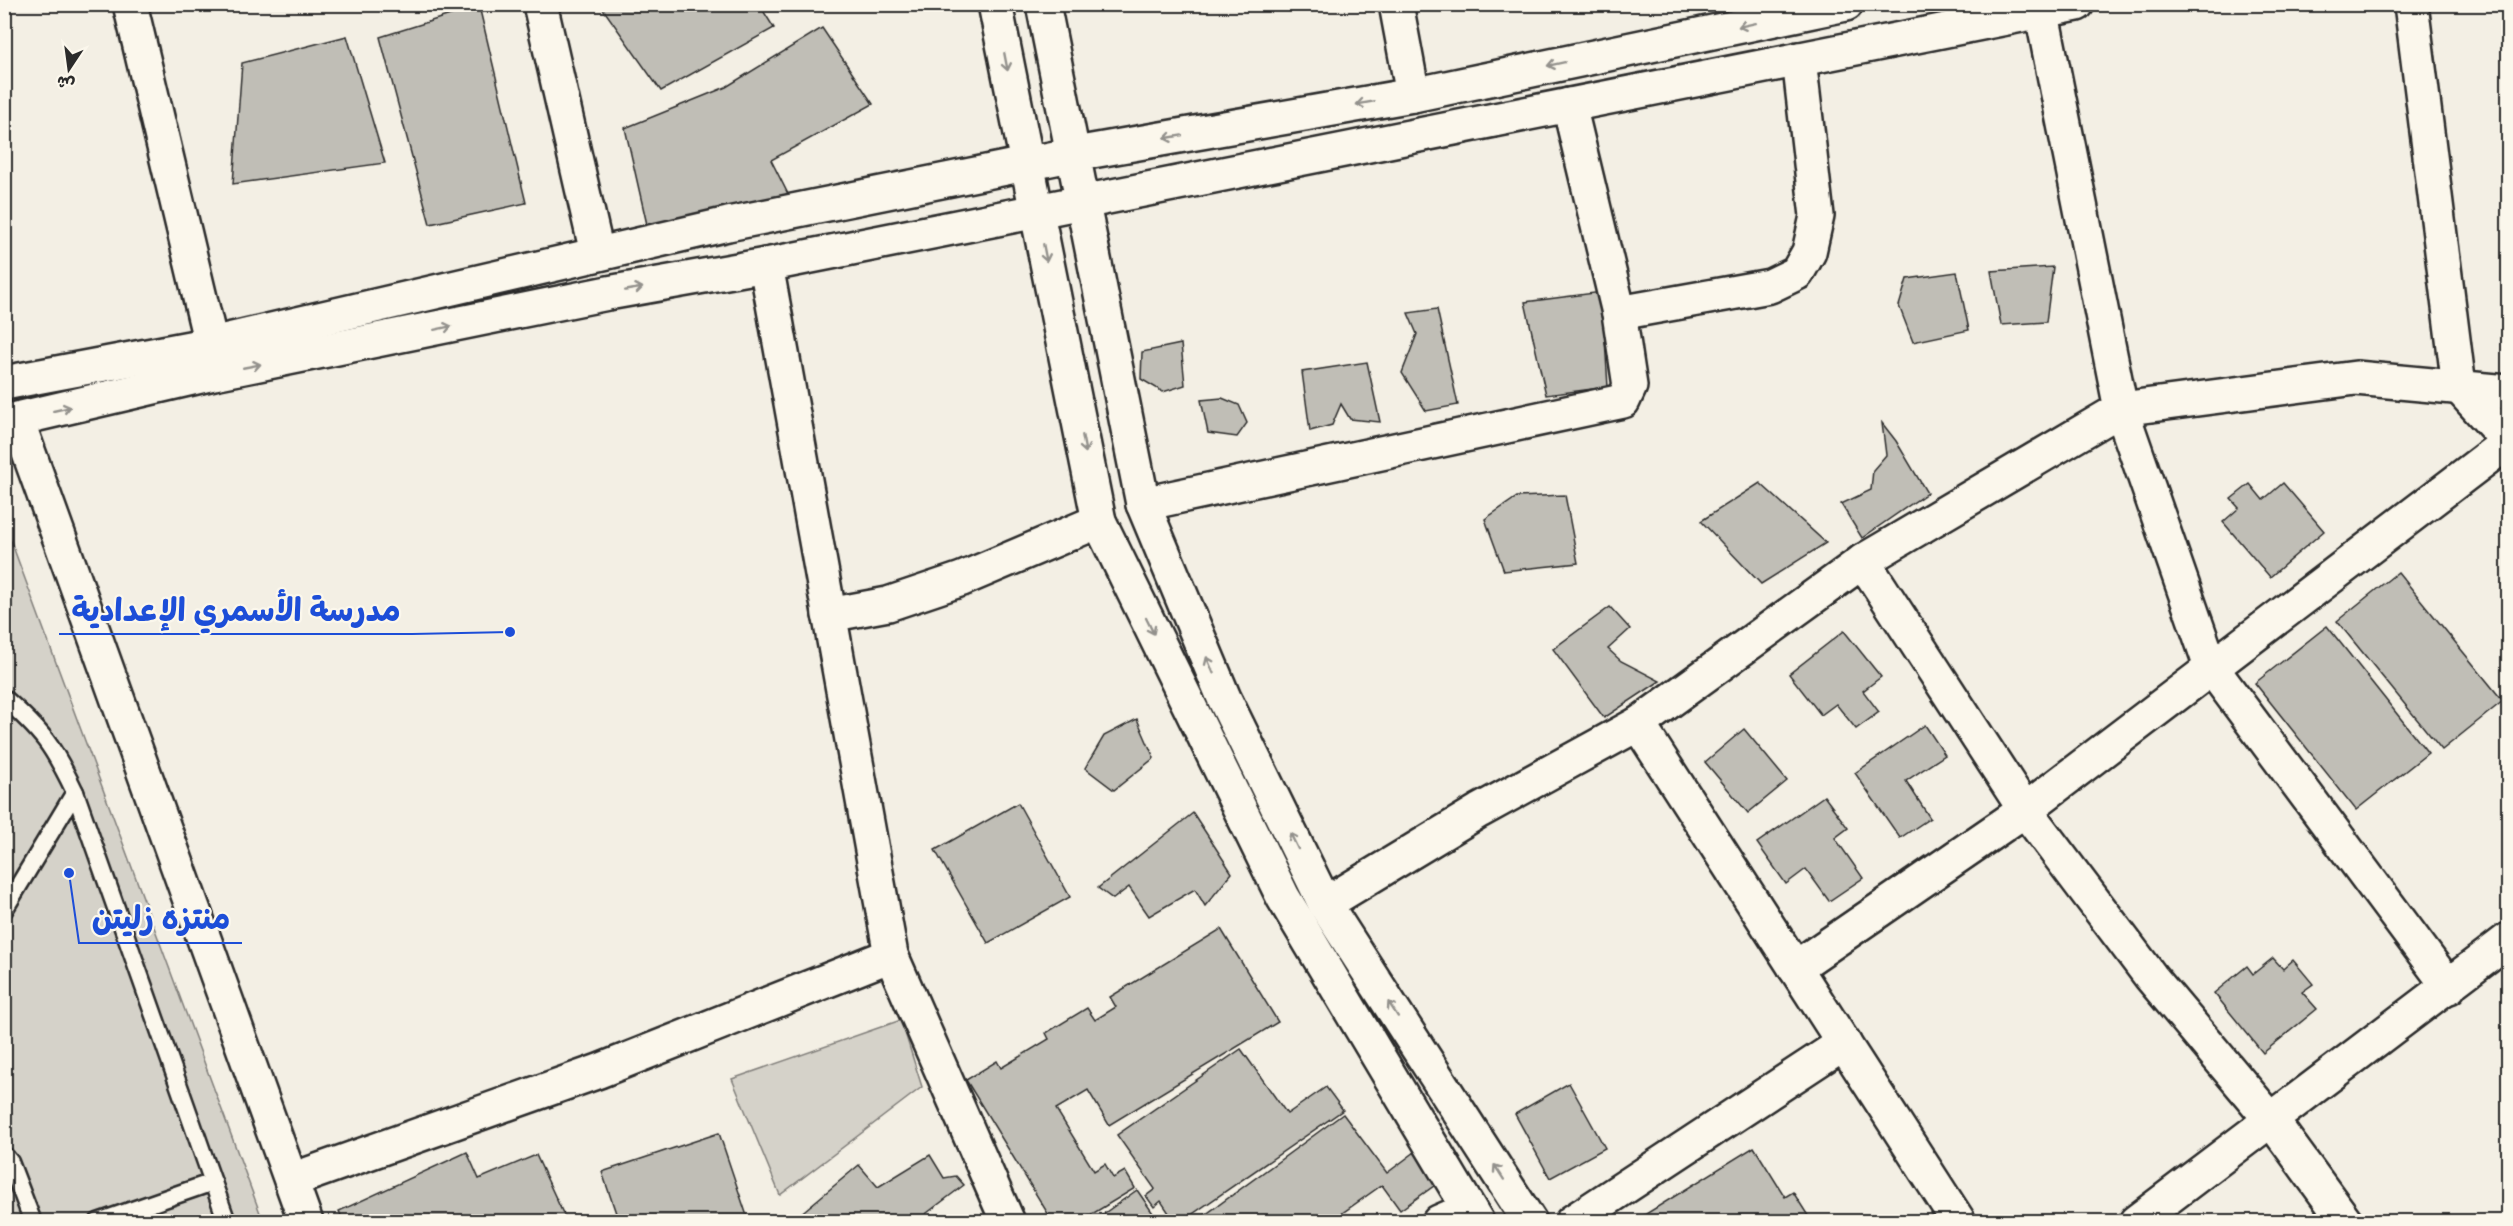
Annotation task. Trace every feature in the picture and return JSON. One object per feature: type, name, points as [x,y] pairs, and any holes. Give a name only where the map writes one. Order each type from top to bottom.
[{"type":"street","points":[[130,4],[211,344]]},
{"type":"street","points":[[540,4],[597,253]]},
{"type":"street","points":[[995,4],[1099,521],[1283,897],[1473,1215],[1439,1221]]},
{"type":"street","points":[[1043,4],[1075,154],[1143,504],[1224,698],[1325,904],[1530,1221]]},
{"type":"street","points":[[1396,4],[1413,95]]},
{"type":"street","points":[[4,383],[211,344],[597,253],[1075,154],[1413,95],[1846,4]]},
{"type":"street","points":[[306,1221],[11,421],[214,374],[608,293],[766,265],[1037,211],[1084,199],[1799,59],[2040,8],[2078,4]]},
{"type":"street","points":[[1796,968],[2025,810],[2508,442],[2459,387],[2410,4]]},
{"type":"street","points":[[2040,8],[2121,409],[2211,667],[2449,987]]},
{"type":"street","points":[[1619,313],[1770,286],[1797,273],[1809,252],[1816,216],[1799,59]]},
{"type":"street","points":[[1143,504],[1623,401],[1630,386],[1619,313],[1569,105]]},
{"type":"street","points":[[766,265],[891,956],[1008,1221]]},
{"type":"street","points":[[1325,904],[1479,811],[1638,724],[1863,561],[2121,409],[2356,378],[2508,392]]},
{"type":"street","points":[[829,615],[888,604],[962,579],[1099,521]]},
{"type":"street","points":[[1863,561],[2025,810],[2151,977],[2272,1121],[2346,1221]]},
{"type":"street","points":[[1638,724],[1959,1221]]},
{"type":"street","points":[[2136,1221],[2272,1121],[2508,940]]},
{"type":"street","points":[[292,1180],[599,1071],[891,956]]},
{"type":"street","points":[[1572,1221],[1844,1043]]},
{"type":"lane","points":[[4,698],[44,735],[55,750],[75,792],[227,1221]]},
{"type":"lane","points":[[4,910],[75,792]]},
{"type":"lane","points":[[4,1155],[10,1162],[33,1221]]},
{"type":"lane","points":[[98,1221],[213,1182]]},
{"type":"shaded area","points":[[5,525],[263,1221],[5,1221]]},
{"type":"shaded area","points":[[901,1020],[922,1087],[780,1195],[732,1079]]},
{"type":"building","points":[[604,4],[759,4],[774,28],[661,91],[601,6]]},
{"type":"building","points":[[479,6],[526,203],[430,224],[380,37]]},
{"type":"building","points":[[822,28],[873,104],[771,160],[790,198],[648,229],[625,128],[726,87]]},
{"type":"building","points":[[347,36],[385,163],[233,184],[242,63]]},
{"type":"building","points":[[2053,267],[2046,322],[2001,325],[1991,271]]},
{"type":"building","points":[[1957,272],[1969,330],[1913,342],[1899,306],[1907,279]]},
{"type":"building","points":[[1602,292],[1608,387],[1546,395],[1525,302]]},
{"type":"building","points":[[1437,309],[1458,405],[1426,411],[1402,373],[1417,334],[1408,313]]},
{"type":"building","points":[[1181,344],[1185,385],[1163,392],[1141,379],[1142,352]]},
{"type":"building","points":[[1367,362],[1380,422],[1350,419],[1341,404],[1332,425],[1310,431],[1302,372]]},
{"type":"building","points":[[1222,398],[1239,405],[1247,423],[1237,437],[1208,433],[1201,400]]},
{"type":"building","points":[[1882,423],[1896,441],[1927,493],[1862,538],[1841,504],[1871,490],[1873,470],[1886,455]]},
{"type":"building","points":[[1760,483],[1826,543],[1761,584],[1701,521]]},
{"type":"building","points":[[2283,483],[2324,531],[2270,577],[2223,522],[2239,508],[2231,499],[2250,484],[2263,500]]},
{"type":"building","points":[[1565,495],[1578,563],[1504,571],[1485,519],[1517,497]]},
{"type":"building","points":[[2398,572],[2503,701],[2442,750],[2337,621]]},
{"type":"building","points":[[1610,607],[1630,629],[1608,649],[1621,661],[1660,681],[1604,718],[1553,649]]},
{"type":"building","points":[[2327,626],[2428,753],[2356,810],[2255,683]]},
{"type":"building","points":[[1844,631],[1881,677],[1863,691],[1879,712],[1856,729],[1836,704],[1821,715],[1789,674]]},
{"type":"building","points":[[1137,719],[1154,758],[1114,790],[1085,768],[1104,736]]},
{"type":"building","points":[[1925,725],[1945,755],[1906,781],[1930,818],[1900,838],[1855,773]]},
{"type":"building","points":[[1744,729],[1787,781],[1748,813],[1705,762]]},
{"type":"building","points":[[1824,796],[1848,828],[1835,838],[1863,878],[1829,901],[1806,869],[1786,884],[1757,843]]},
{"type":"building","points":[[1018,803],[1070,897],[988,943],[935,850]]},
{"type":"building","points":[[1193,813],[1232,873],[1205,906],[1195,889],[1149,916],[1129,887],[1113,899],[1098,888]]},
{"type":"building","points":[[1221,929],[1278,1022],[1109,1125],[1088,1090],[1056,1109],[1094,1171],[1105,1164],[1113,1178],[1125,1171],[1135,1188],[1079,1222],[1053,1222],[966,1080],[997,1061],[1001,1068],[1049,1039],[1046,1033],[1087,1008],[1095,1020],[1116,1007],[1110,997]]},
{"type":"building","points":[[2273,958],[2283,969],[2293,960],[2313,984],[2302,992],[2317,1009],[2263,1053],[2214,993],[2247,966],[2253,974]]},
{"type":"building","points":[[1241,1049],[1287,1114],[1326,1087],[1343,1110],[1181,1222],[1175,1222],[1161,1201],[1154,1207],[1146,1196],[1155,1189],[1117,1135]]},
{"type":"building","points":[[1569,1083],[1605,1148],[1550,1178],[1515,1114]]},
{"type":"building","points":[[1343,1114],[1387,1173],[1415,1152],[1438,1183],[1400,1210],[1382,1185],[1341,1214],[1347,1222],[1204,1222],[1201,1218]]},
{"type":"building","points":[[719,1133],[749,1222],[619,1222],[602,1172]]},
{"type":"building","points":[[1754,1147],[1785,1197],[1793,1192],[1812,1222],[1633,1222]]},
{"type":"building","points":[[467,1152],[479,1179],[536,1155],[567,1222],[344,1222],[339,1211]]},
{"type":"building","points":[[930,1155],[944,1178],[956,1176],[964,1185],[915,1222],[805,1222],[799,1215],[859,1165],[878,1187]]},
{"type":"building","points":[[1137,1190],[1159,1222],[1092,1222]]},
{"type":"place","name":"مدرسة الأسمري الإعدادية","points":[[510,632]]},
{"type":"place","name":"منتزه زليتن","points":[[69,873]]}]
